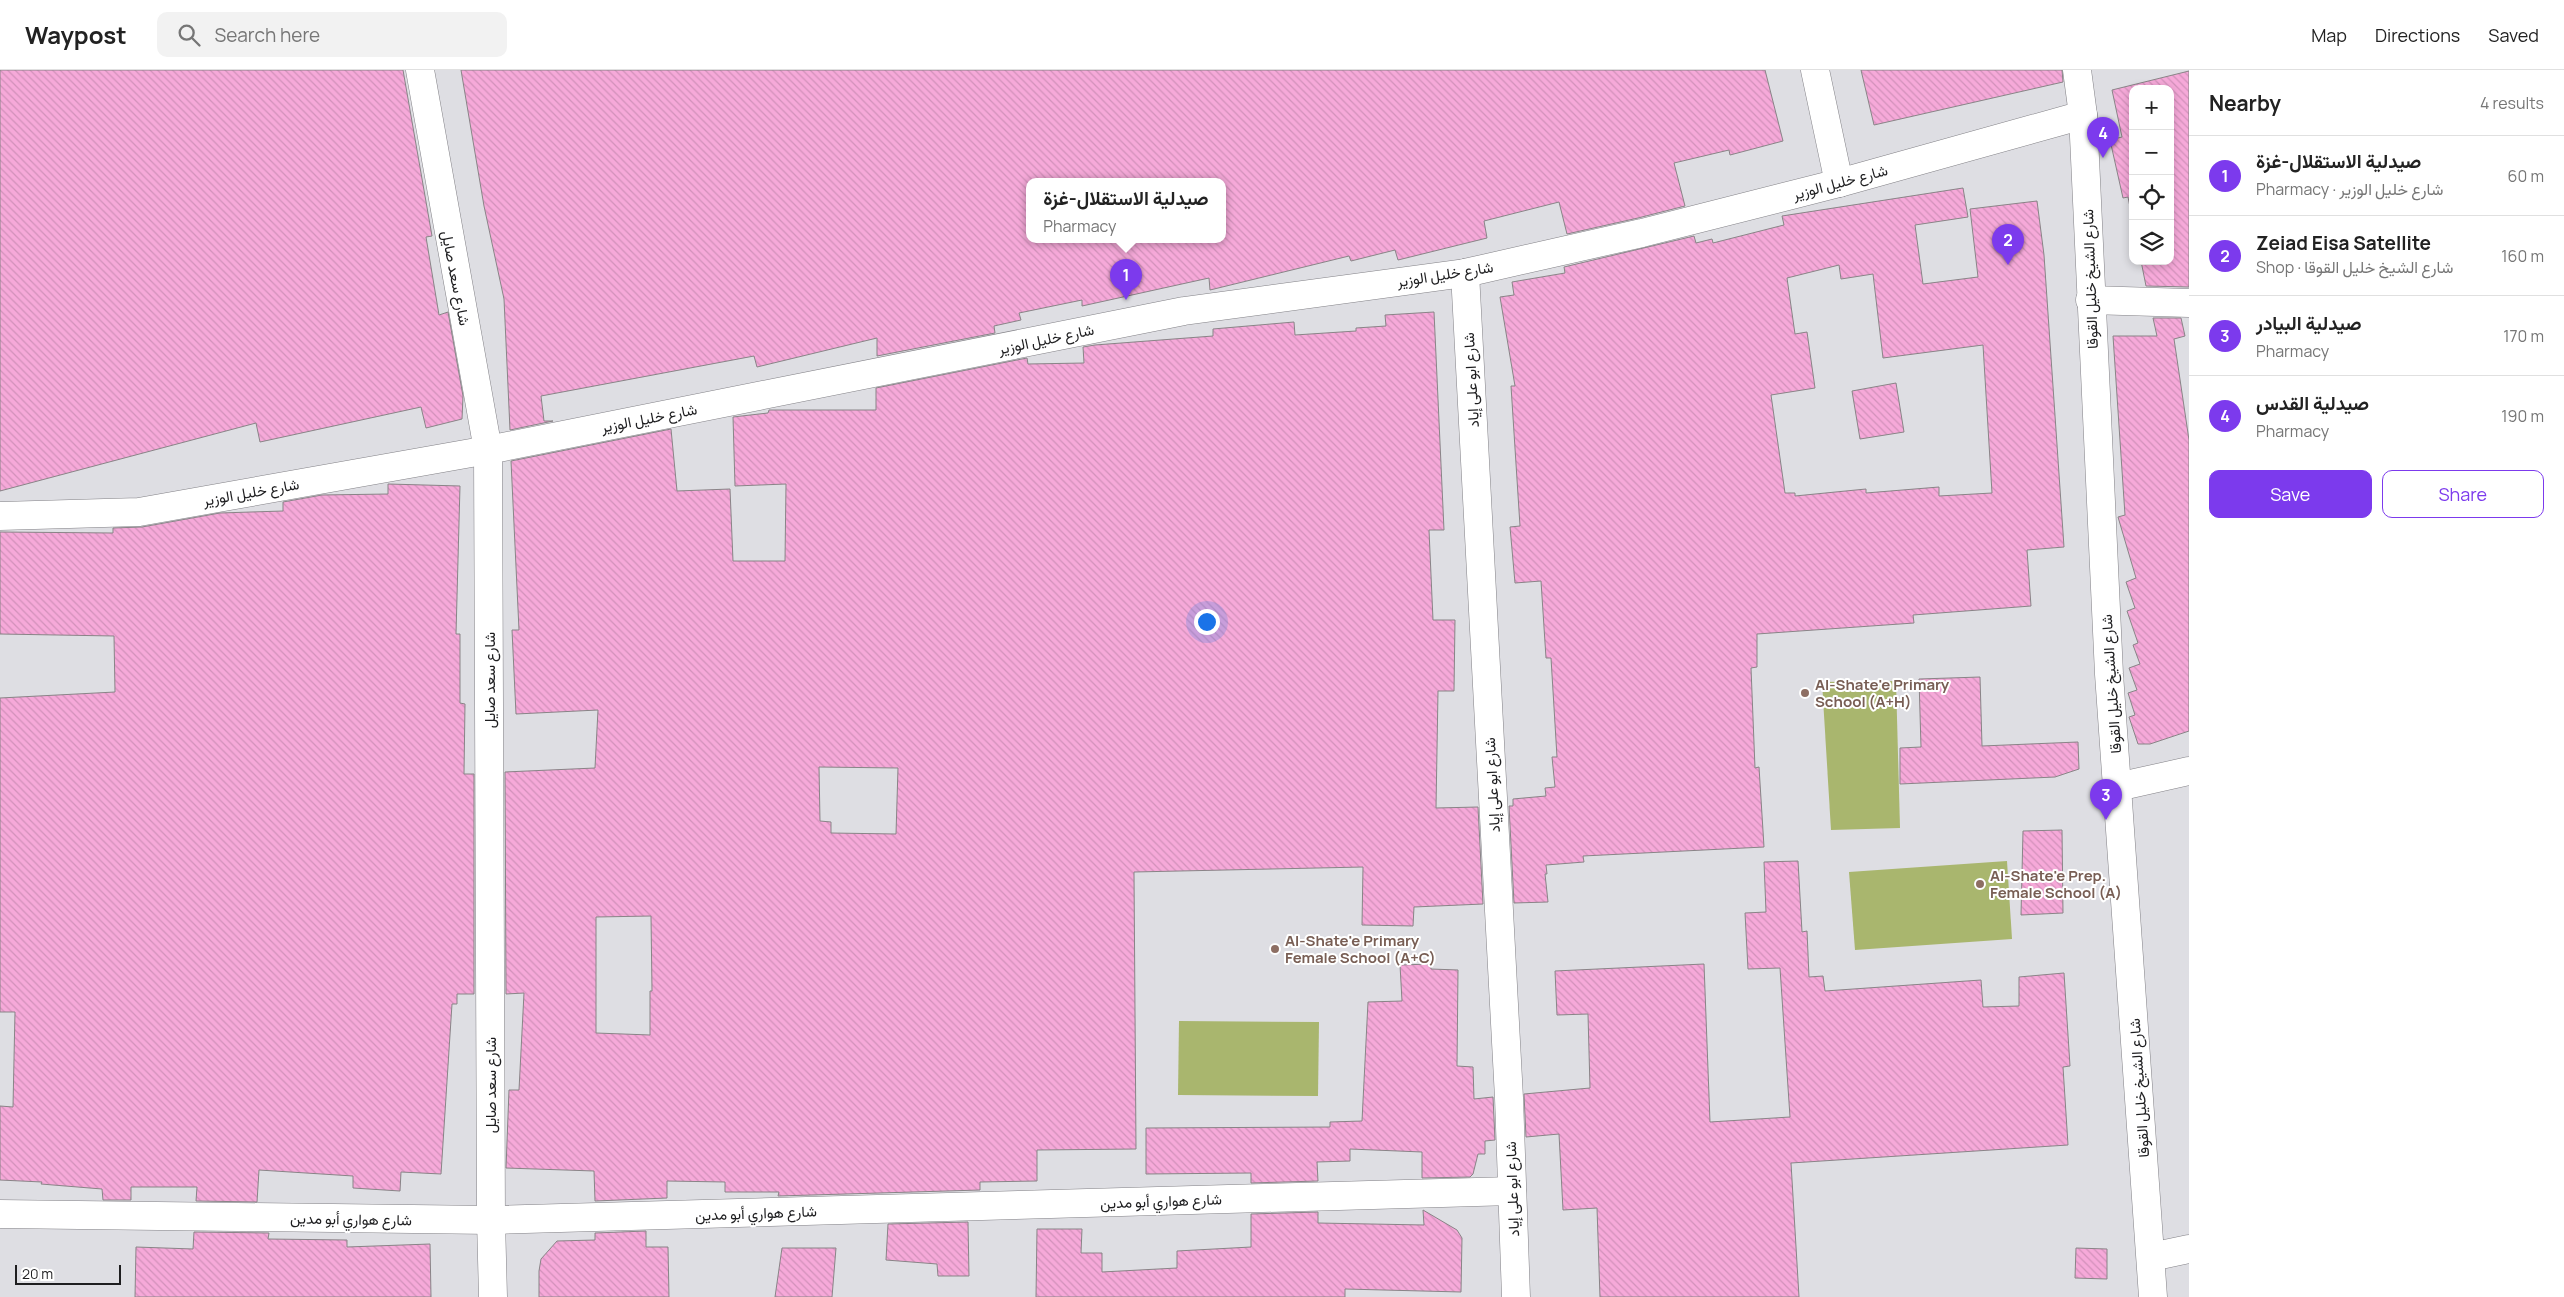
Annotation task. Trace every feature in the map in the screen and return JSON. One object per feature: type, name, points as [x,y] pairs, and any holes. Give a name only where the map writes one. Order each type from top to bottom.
[{"type":"street","name":"شارع سعد صايل","points":[[420,70],[488,450],[491,1220],[493,1297]]},
{"type":"street","points":[[1815,70],[1839,183]]},
{"type":"street","name":"شارع الشيخ خليل القوقا","points":[[2077,70],[2083,115],[2090,300],[2117,787],[2153,1297]]},
{"type":"street","name":"شارع خليل الوزير","points":[[0,516],[139,512],[488,450],[889,372],[1184,311],[1465,273],[1642,233],[1839,183],[2083,115]]},
{"type":"street","name":"شارع ابو على إياد","points":[[1465,273],[1516,1297]]},
{"type":"street","points":[[2090,300],[2189,303]]},
{"type":"street","points":[[2117,787],[2189,771]]},
{"type":"street","name":"شارع هواري أبو مدين","points":[[0,1214],[491,1220],[1512,1191]]},
{"type":"street","points":[[2151,1258],[2189,1249]]},
{"type":"green space","points":[[1896,681],[1900,828],[1831,830],[1822,682]]},
{"type":"green space","points":[[2007,861],[2012,939],[1855,950],[1849,872]]},
{"type":"green space","points":[[1179,1021],[1319,1022],[1318,1096],[1178,1095]]},
{"type":"building","points":[[0,70],[403,70],[432,236],[426,237],[439,315],[448,312],[463,396],[462,419],[426,428],[421,407],[260,442],[256,423],[0,491]]},
{"type":"building","points":[[461,70],[1765,70],[1783,141],[1730,155],[1729,150],[1674,163],[1685,206],[1638,218],[1567,234],[1559,202],[1484,221],[1487,238],[1398,260],[1395,250],[1351,261],[1349,256],[1210,290],[1209,278],[1082,306],[1082,300],[1019,313],[1021,320],[994,326],[995,333],[877,356],[877,338],[757,367],[754,356],[541,396],[544,421],[553,421],[510,430],[504,299],[484,206]]},
{"type":"building","points":[[1861,70],[2062,70],[2063,82],[1874,125]]},
{"type":"building","points":[[2189,71],[2189,287],[2146,286],[2142,265],[2174,265],[2174,85],[2132,85]]},
{"type":"building","points":[[2129,86],[2129,202],[2128,197],[2123,198],[2110,140],[2122,137],[2112,90]]},
{"type":"building","points":[[1963,188],[1968,217],[1915,225],[1923,284],[1978,277],[1970,209],[2037,201],[2044,255],[2064,547],[2027,550],[2031,606],[1913,615],[1914,623],[1757,634],[1757,667],[1751,668],[1755,768],[1759,767],[1764,847],[1583,856],[1584,862],[1546,865],[1548,902],[1514,903],[1509,806],[1513,806],[1513,799],[1546,796],[1545,788],[1555,787],[1552,757],[1557,757],[1551,658],[1546,658],[1541,581],[1515,583],[1510,527],[1520,526],[1511,386],[1515,386],[1500,297],[1514,295],[1512,282],[1565,273],[1564,267],[1694,236],[1696,243],[1712,239],[1713,243],[1784,225],[1782,216]],"holes":[[[1839,265],[1841,279],[1873,274],[1883,358],[1983,345],[1992,493],[1939,496],[1939,487],[1866,493],[1866,489],[1795,496],[1795,493],[1785,493],[1771,395],[1815,388],[1807,332],[1795,334],[1787,278]]]},
{"type":"building","points":[[1434,312],[1444,530],[1429,530],[1433,620],[1455,620],[1454,691],[1438,691],[1436,808],[1478,807],[1483,904],[1414,907],[1413,926],[1362,925],[1363,867],[1134,872],[1136,1149],[1037,1150],[1037,1181],[980,1182],[980,1190],[778,1196],[779,1192],[725,1192],[725,1182],[667,1181],[667,1198],[595,1201],[594,1171],[506,1168],[509,1090],[519,1090],[524,993],[506,994],[505,772],[595,768],[598,710],[516,714],[512,630],[519,630],[511,461],[671,429],[677,491],[730,489],[733,561],[785,561],[786,484],[735,486],[733,417],[768,413],[769,410],[876,410],[876,388],[1027,358],[1028,364],[1084,363],[1083,347],[1213,336],[1213,329],[1294,322],[1295,335],[1356,331],[1356,328],[1386,326],[1385,315]],"holes":[[[819,767],[898,768],[896,834],[831,833],[831,822],[820,821]],[[651,916],[652,991],[650,991],[650,1035],[596,1033],[596,917]]]},
{"type":"building","points":[[2153,318],[2181,318],[2185,336],[2174,339],[2189,440],[2189,731],[2150,744],[2138,744],[2129,717],[2135,715],[2128,693],[2137,690],[2129,668],[2140,664],[2133,645],[2138,643],[2127,611],[2135,608],[2126,582],[2136,578],[2118,517],[2125,515],[2113,336],[2157,336]]},
{"type":"building","points":[[1896,383],[1904,432],[1860,439],[1852,391]]},
{"type":"building","points":[[388,484],[460,486],[456,634],[460,634],[460,703],[465,704],[464,774],[474,774],[474,994],[457,994],[457,1004],[452,1004],[441,1174],[401,1172],[400,1191],[353,1188],[353,1176],[259,1170],[257,1202],[196,1201],[197,1187],[131,1187],[131,1200],[103,1200],[102,1189],[41,1184],[42,1182],[0,1180],[0,1106],[13,1107],[15,1012],[0,1012],[0,698],[115,692],[114,636],[0,634],[0,532],[113,533],[113,528],[142,527],[220,513],[283,511],[283,502],[322,495],[388,494]]},
{"type":"building","points":[[1980,677],[1982,746],[2078,742],[2079,769],[2055,777],[1900,784],[1900,748],[1921,747],[1919,679]]},
{"type":"building","points":[[2062,830],[2063,913],[2021,915],[2023,831]]},
{"type":"building","points":[[1798,861],[1802,932],[1807,931],[1809,977],[1823,976],[1825,991],[1981,980],[1983,1007],[2019,1006],[2019,977],[2064,973],[2070,1066],[2063,1067],[2068,1145],[1791,1163],[1799,1297],[1600,1297],[1597,1208],[1563,1210],[1559,1134],[1526,1137],[1524,1094],[1590,1088],[1588,1014],[1557,1015],[1555,971],[1704,964],[1710,1122],[1790,1117],[1780,968],[1748,969],[1745,913],[1766,912],[1764,862]]},
{"type":"building","points":[[1431,964],[1431,969],[1458,970],[1457,1066],[1473,1067],[1474,1099],[1493,1097],[1495,1140],[1485,1141],[1485,1154],[1478,1154],[1473,1174],[1470,1177],[1422,1178],[1422,1152],[1350,1149],[1350,1161],[1317,1162],[1318,1181],[1251,1183],[1251,1173],[1146,1174],[1146,1128],[1330,1127],[1330,1122],[1362,1121],[1368,1002],[1402,1001],[1400,965]]},
{"type":"building","points":[[1423,1210],[1457,1230],[1462,1238],[1461,1292],[1345,1289],[1345,1297],[1036,1297],[1037,1229],[1082,1229],[1081,1253],[1102,1253],[1102,1272],[1177,1268],[1177,1251],[1251,1247],[1251,1214],[1318,1212],[1318,1223],[1424,1225]]},
{"type":"building","points":[[968,1222],[969,1276],[938,1276],[937,1264],[886,1260],[888,1224]]},
{"type":"building","points":[[646,1231],[646,1247],[668,1247],[669,1297],[539,1297],[541,1259],[557,1241],[595,1240],[595,1233]]},
{"type":"building","points":[[194,1232],[269,1233],[268,1239],[347,1240],[347,1247],[430,1244],[431,1297],[135,1297],[136,1247],[193,1249]]},
{"type":"building","points":[[782,1248],[836,1248],[832,1297],[775,1297]]},
{"type":"building","points":[[2076,1248],[2107,1249],[2107,1279],[2075,1278]]},
{"type":"place","name":"صيدلية القدس","points":[[2103,158]]},
{"type":"place","name":"Zeiad Eisa Satellite","points":[[2008,265]]},
{"type":"place","name":"صيدلية الاستقلال-غزة","points":[[1126,300]]},
{"type":"place","name":"Al-Shate'e Primary School (A+H)","points":[[1805,693]]},
{"type":"place","name":"صيدلية البيادر","points":[[2106,820]]},
{"type":"place","name":"Al-Shate'e Prep. Female School (A)","points":[[1980,884]]},
{"type":"place","name":"Al-Shate'e Primary Female School (A+C)","points":[[1275,949]]}]
